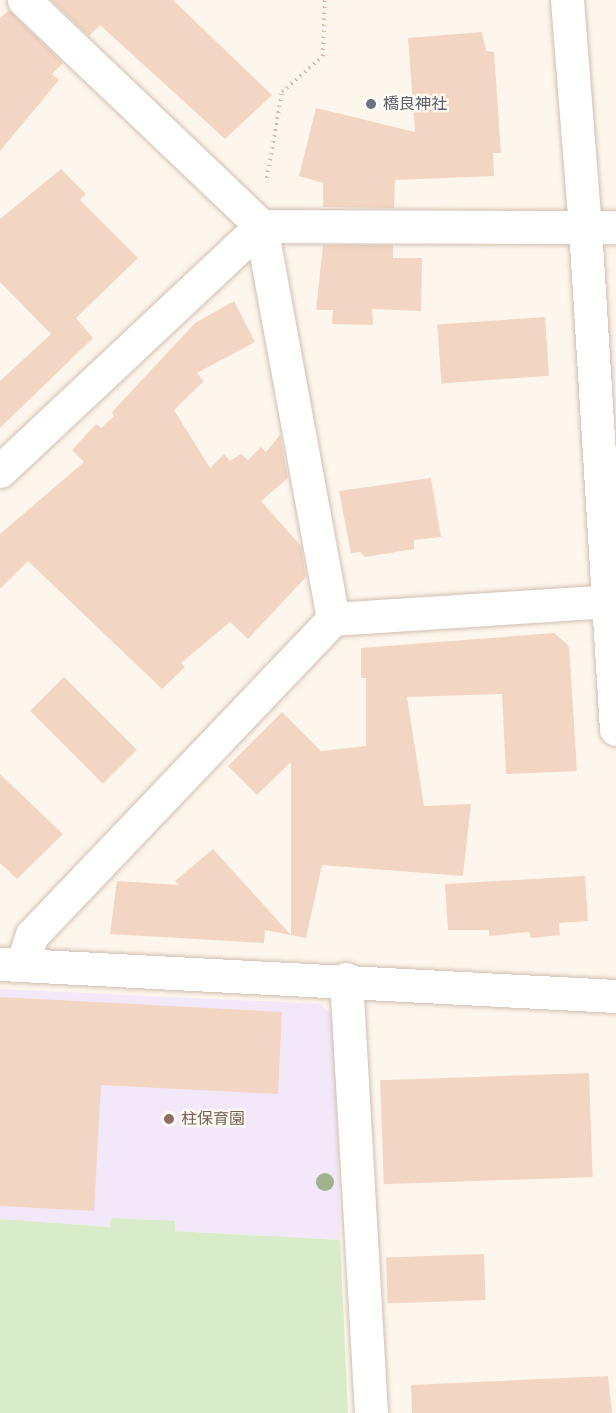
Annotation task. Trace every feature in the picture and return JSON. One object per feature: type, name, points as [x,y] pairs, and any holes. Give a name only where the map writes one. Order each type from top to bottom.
[{"type":"street","points":[[24,0],[261,226],[333,619]]},
{"type":"street","points":[[567,0],[601,227],[608,601],[616,729]]},
{"type":"street","points":[[0,471],[261,226],[601,227]]},
{"type":"street","points":[[11,965],[32,935],[333,619],[608,601]]},
{"type":"street","points":[[11,965],[346,979],[616,996]]},
{"type":"street","points":[[346,979],[371,1413]]},
{"type":"path","points":[[261,226],[282,92],[323,56],[325,0]]},
{"type":"shaded area","name":"柱保育園","points":[[0,989],[321,1004],[335,1020],[340,1240],[175,1231],[175,1222],[111,1218],[111,1227],[0,1219]]},
{"type":"green space","points":[[111,1218],[175,1221],[175,1231],[340,1240],[348,1413],[0,1413],[0,1219],[110,1227]]},
{"type":"building","points":[[51,0],[173,0],[272,95],[225,139],[100,25],[89,36]]},
{"type":"building","points":[[9,10],[63,63],[52,74],[59,80],[0,151],[0,18]]},
{"type":"building","points":[[482,32],[486,51],[494,52],[501,153],[493,153],[494,176],[395,180],[394,208],[323,207],[323,183],[299,176],[316,108],[415,132],[408,38]]},
{"type":"building","points":[[61,169],[86,194],[80,200],[138,258],[76,318],[93,338],[0,428],[0,381],[51,334],[0,282],[0,219]]},
{"type":"building","points":[[323,245],[393,245],[393,258],[422,258],[421,311],[372,309],[373,325],[332,324],[333,310],[316,310]]},
{"type":"building","points":[[234,301],[255,342],[197,373],[204,381],[174,410],[210,468],[224,454],[230,461],[241,454],[248,460],[261,447],[266,452],[280,435],[288,478],[261,501],[301,546],[306,577],[248,639],[230,622],[181,663],[185,667],[162,689],[28,561],[0,589],[0,534],[84,462],[72,450],[96,424],[101,428],[114,416],[112,412],[195,323]]},
{"type":"building","points":[[545,317],[549,376],[441,383],[437,325]]},
{"type":"building","points":[[431,478],[441,537],[414,540],[414,549],[365,557],[360,552],[351,553],[339,491]]},
{"type":"building","points":[[554,633],[569,646],[577,771],[506,774],[502,694],[407,697],[424,806],[471,804],[463,876],[322,865],[306,938],[265,930],[264,943],[110,934],[117,881],[179,885],[175,881],[213,849],[291,935],[291,762],[257,795],[228,766],[282,712],[321,751],[366,746],[366,678],[361,678],[361,648]]},
{"type":"building","points":[[64,677],[137,750],[103,784],[30,711]]},
{"type":"building","points":[[0,774],[63,834],[17,879],[0,863]]},
{"type":"building","points":[[585,876],[588,921],[559,923],[560,935],[531,938],[529,932],[489,936],[489,930],[448,930],[445,884]]},
{"type":"building","points":[[0,997],[282,1012],[278,1094],[101,1085],[94,1211],[0,1206]]},
{"type":"building","points":[[589,1073],[593,1177],[384,1184],[380,1080]]},
{"type":"building","points":[[484,1254],[486,1300],[388,1303],[386,1257]]},
{"type":"building","points":[[608,1376],[612,1413],[412,1413],[411,1385]]},
{"type":"place","name":"橋良神社","points":[[371,104]]},
{"type":"place","name":"柱保育園","points":[[169,1119]]}]
